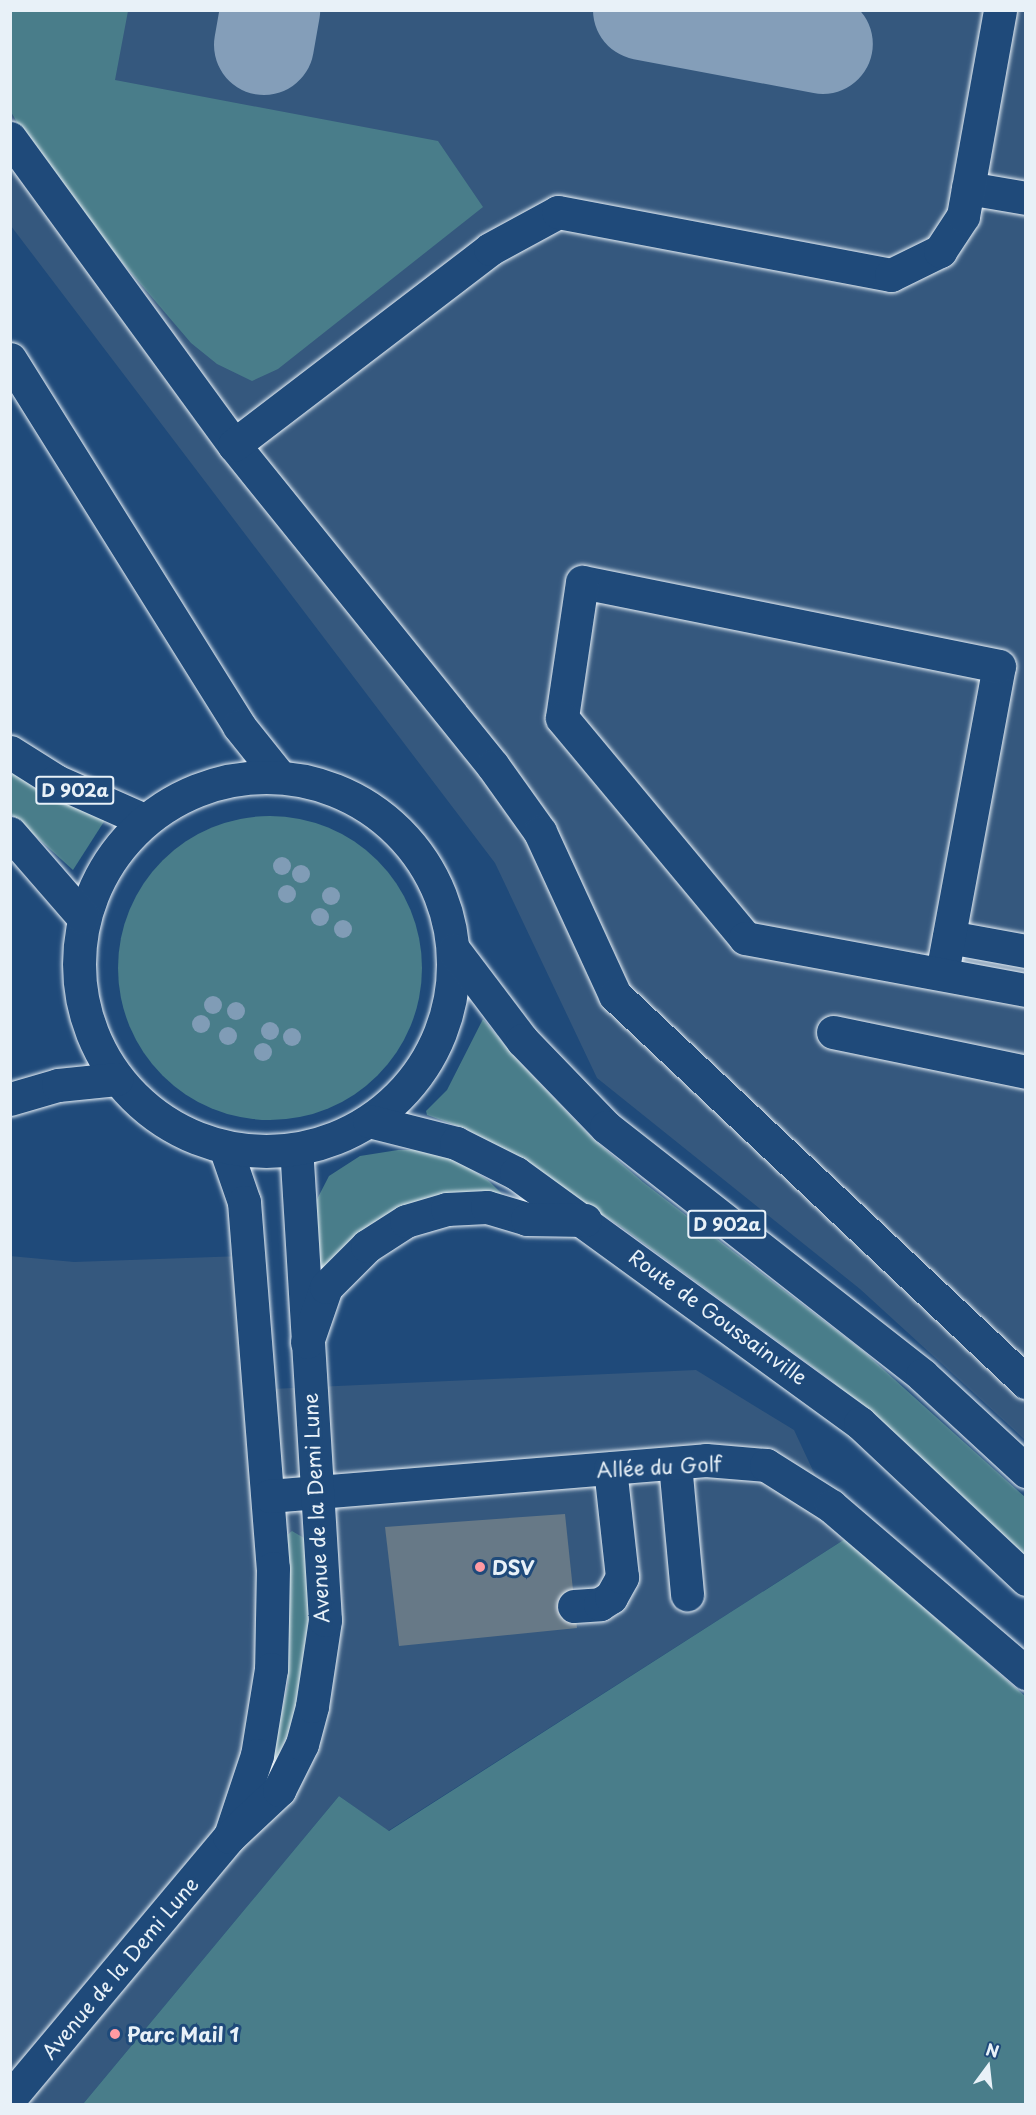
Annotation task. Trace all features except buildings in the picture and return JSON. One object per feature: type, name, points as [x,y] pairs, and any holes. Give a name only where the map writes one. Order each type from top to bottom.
[{"type":"main road","points":[[234,446],[490,249],[558,212],[891,275],[940,251],[963,216],[1000,10]]},
{"type":"main road","points":[[10,138],[234,446],[493,766],[540,832],[615,995],[1026,1382]]},
{"type":"main road","points":[[968,188],[1026,198]]},
{"type":"main road","points":[[10,359],[233,716],[279,776]]},
{"type":"main road","points":[[942,973],[999,666],[582,582],[562,718],[745,938],[1026,990]]},
{"type":"main road","name":"D 902a","points":[[10,752],[56,781],[144,820]]},
{"type":"main road","points":[[279,776],[332,788],[379,813],[417,851],[442,898],[454,950],[451,1000],[435,1047],[407,1089],[369,1121],[334,1139],[296,1150],[261,1152],[225,1147],[165,1123],[117,1078],[95,1042],[81,1002],[77,959],[83,917],[106,864],[144,820],[185,794],[222,782],[279,776]]},
{"type":"main road","points":[[10,833],[83,917]]},
{"type":"main road","points":[[949,937],[1026,951]]},
{"type":"main road","name":"D 902a","points":[[454,950],[522,1041],[606,1127],[922,1376],[1026,1471]]},
{"type":"main road","points":[[833,1032],[1026,1072]]},
{"type":"main road","points":[[10,1099],[58,1084],[117,1078]]},
{"type":"main road","name":"Route de Goussainville","points":[[369,1121],[456,1143],[516,1173],[585,1221],[860,1423],[1026,1579]]},
{"type":"main road","name":"Avenue de la Demi Lune","points":[[225,1147],[244,1202],[273,1568],[271,1669],[257,1755],[229,1837]]},
{"type":"main road","name":"Avenue de la Demi Lune","points":[[10,2098],[229,1837],[279,1790],[302,1744],[312,1706],[325,1620],[296,1150]]},
{"type":"main road","points":[[307,1342],[326,1287],[367,1246],[406,1221],[447,1209],[487,1207],[527,1218],[585,1221]]},
{"type":"main road","name":"Allée du Golf","points":[[269,1496],[317,1494],[706,1460],[766,1465],[831,1506],[1021,1669]]},
{"type":"main road","points":[[675,1464],[687,1594]]},
{"type":"main road","points":[[574,1606],[600,1604],[611,1597],[622,1577],[610,1469]]},
{"type":"shaded area","points":[[11,11],[1025,11],[1025,1440],[860,1289],[597,1078],[495,863],[11,226]]},
{"type":"shaded area","points":[[10,1256],[74,1262],[242,1256],[251,1390],[696,1370],[794,1430],[845,1539],[388,1831],[339,1796],[83,2104],[11,2104]]},
{"type":"green space","points":[[11,11],[128,11],[115,80],[438,141],[483,207],[278,369],[252,381],[217,364],[191,343],[115,254],[18,124],[11,112]]},
{"type":"green space","points":[[10,767],[105,820],[73,870],[11,814]]},
{"type":"green space","points":[[255,816],[285,816],[314,822],[342,834],[367,850],[388,871],[404,896],[416,924],[422,953],[422,983],[411,1026],[397,1053],[378,1076],[355,1095],[328,1109],[285,1120],[255,1120],[226,1114],[198,1102],[173,1086],[152,1065],[136,1040],[124,1012],[118,983],[118,953],[124,924],[136,896],[152,871],[173,850],[198,834],[226,822]]},
{"type":"green space","points":[[483,1019],[512,1054],[592,1138],[643,1182],[863,1351],[1025,1497],[1025,1559],[832,1381],[620,1226],[466,1129],[427,1115],[426,1111],[447,1090]]},
{"type":"green space","points":[[398,1150],[430,1150],[462,1163],[489,1181],[505,1197],[453,1194],[315,1296],[314,1205],[329,1176],[360,1156]]},
{"type":"green space","points":[[292,1531],[304,1538],[310,1620],[298,1715],[267,1778],[288,1684],[286,1536]]},
{"type":"green space","points":[[845,1539],[1025,1696],[1025,2104],[83,2104],[339,1796],[389,1831]]},
{"type":"taxiway","points":[[264,45],[270,10]]},
{"type":"taxiway","points":[[643,10],[823,44]]},
{"type":"place","name":"DSV","points":[[480,1567]]},
{"type":"place","name":"Parc Mail 1","points":[[115,2034]]}]
